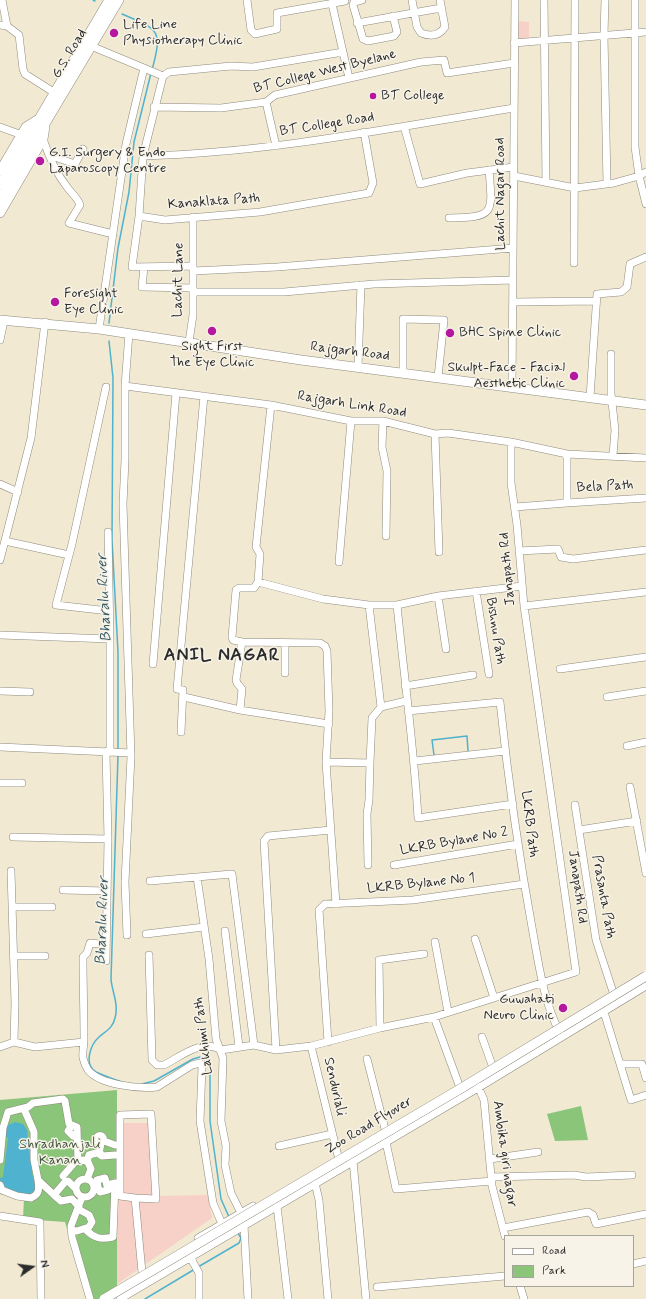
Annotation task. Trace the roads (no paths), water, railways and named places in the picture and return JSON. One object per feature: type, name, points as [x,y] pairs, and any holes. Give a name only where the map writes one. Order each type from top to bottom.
[{"type":"main road","name":"G.S. Road","points":[[42,120],[54,93],[109,0]]},
{"type":"main road","name":"G.S. Road","points":[[42,120],[119,0]]},
{"type":"main road","points":[[0,171],[26,127],[42,120]]},
{"type":"main road","points":[[0,213],[37,136],[42,120]]},
{"type":"main road","points":[[0,199],[37,136],[42,120]]},
{"type":"main road","points":[[0,185],[37,136]]},
{"type":"main road","name":"Rajgarh Road","points":[[1,319],[99,329],[301,360],[403,372],[512,388],[590,397],[613,402],[646,405]]},
{"type":"main road","name":"Zoo Road Flyover","points":[[104,1299],[460,1089],[646,976]]},
{"type":"main road","name":"Zoo Road Flyover","points":[[113,1299],[482,1082],[646,981]]},
{"type":"street","points":[[2,0],[4,26],[19,36],[25,74],[54,93]]},
{"type":"street","points":[[247,0],[251,30],[255,34],[277,29],[277,14],[345,1]]},
{"type":"street","points":[[362,0],[354,2],[353,5],[357,23],[363,39],[368,41],[394,36],[397,32],[393,16]]},
{"type":"street","points":[[357,23],[415,13],[441,4],[445,27],[441,33],[435,35],[421,33],[417,27],[415,13],[412,0]]},
{"type":"street","name":"Lachit Nagar Road","points":[[512,388],[515,0]]},
{"type":"street","points":[[544,0],[546,182]]},
{"type":"street","points":[[574,0],[574,263]]},
{"type":"street","points":[[605,0],[604,35],[607,184]]},
{"type":"street","points":[[636,0],[635,147],[639,176],[646,204]]},
{"type":"street","points":[[332,4],[349,78]]},
{"type":"street","points":[[514,43],[646,32]]},
{"type":"street","points":[[90,46],[163,76]]},
{"type":"street","points":[[343,52],[253,67],[231,66],[169,72],[163,76],[154,107],[144,156],[139,216],[132,267],[193,269],[278,267],[513,248]]},
{"type":"street","name":"BT College West Byelane","points":[[154,107],[221,108],[266,102],[275,95],[421,62],[444,60],[447,73],[514,63]]},
{"type":"street","points":[[99,329],[126,144],[144,68]]},
{"type":"street","points":[[266,102],[276,146]]},
{"type":"street","name":"BT College Road","points":[[144,156],[194,155],[276,146],[514,108]]},
{"type":"street","points":[[404,126],[420,184],[514,166]]},
{"type":"street","points":[[0,127],[22,135]]},
{"type":"street","name":"Kanaklata Path","points":[[139,216],[165,220],[260,212],[369,193],[373,183],[364,132]]},
{"type":"street","points":[[37,136],[67,188],[79,200],[80,205],[69,223],[112,234]]},
{"type":"street","points":[[49,155],[75,164],[77,163],[83,150]]},
{"type":"street","points":[[449,218],[477,217],[484,215],[489,208],[491,192],[489,170]]},
{"type":"street","points":[[514,176],[575,188],[607,184],[639,176],[646,172]]},
{"type":"street","name":"Lachit Lane","points":[[189,342],[193,315],[193,217]]},
{"type":"street","points":[[590,397],[597,294],[621,292],[627,287],[630,264],[646,257]]},
{"type":"street","points":[[144,267],[142,288],[193,290],[284,292],[361,285],[513,280]]},
{"type":"street","points":[[358,367],[361,285]]},
{"type":"street","points":[[513,302],[596,301]]},
{"type":"street","points":[[0,340],[1,319]]},
{"type":"street","points":[[403,372],[403,319],[444,320],[438,377]]},
{"type":"street","points":[[0,560],[31,438],[47,324]]},
{"type":"street","points":[[127,935],[125,882],[131,753],[123,504],[125,460],[125,386],[129,333]]},
{"type":"street","points":[[612,354],[611,393],[613,402],[613,455]]},
{"type":"street","name":"Rajgarh Link Road","points":[[125,386],[271,405],[351,421],[383,421],[435,434],[448,433],[511,442],[567,454],[613,455],[646,458]]},
{"type":"street","points":[[106,387],[69,555],[56,605],[109,611]]},
{"type":"street","points":[[153,664],[176,393]]},
{"type":"street","points":[[181,732],[184,697],[183,690],[177,689],[204,396]]},
{"type":"street","points":[[271,405],[256,547],[260,554],[258,582],[254,588],[239,588],[236,590],[234,595],[232,637],[233,640],[242,642],[320,644],[325,646],[327,651],[329,724],[326,762],[336,904]]},
{"type":"street","points":[[338,562],[351,421]]},
{"type":"street","points":[[383,421],[382,447],[387,471],[386,536]]},
{"type":"street","points":[[435,434],[439,552]]},
{"type":"street","name":"Janapath Rd","points":[[221,1050],[239,1046],[254,1045],[276,1050],[312,1046],[380,1028],[434,1017],[467,1008],[576,972],[524,606],[520,552],[511,482],[511,442]]},
{"type":"street","name":"Bela Path","points":[[567,454],[567,503],[646,498]]},
{"type":"street","points":[[0,484],[18,492]]},
{"type":"street","points":[[515,507],[567,503]]},
{"type":"street","points":[[106,962],[108,839],[106,752],[110,749],[108,532]]},
{"type":"street","points":[[5,541],[69,555]]},
{"type":"street","points":[[520,552],[558,549],[561,557],[573,559],[646,550]]},
{"type":"street","points":[[258,582],[323,599],[369,605],[397,605],[438,596],[522,586]]},
{"type":"street","name":"Bishnu Path","points":[[476,591],[488,674]]},
{"type":"street","points":[[524,606],[646,592]]},
{"type":"street","points":[[438,596],[446,649]]},
{"type":"street","points":[[369,605],[381,707]]},
{"type":"street","points":[[397,605],[406,701],[415,761],[418,818],[514,804]]},
{"type":"street","points":[[0,635],[110,639]]},
{"type":"street","points":[[240,710],[242,689],[236,683],[236,680],[242,642]]},
{"type":"street","points":[[285,643],[285,673]]},
{"type":"street","points":[[560,669],[646,657]]},
{"type":"street","points":[[405,686],[473,675]]},
{"type":"street","points":[[0,691],[30,692]]},
{"type":"street","points":[[607,697],[646,691]]},
{"type":"street","points":[[184,697],[240,710],[329,724]]},
{"type":"street","points":[[368,865],[367,814],[369,800],[370,725],[372,718],[381,707],[406,701]]},
{"type":"street","name":"LKRB Path","points":[[408,711],[500,702],[505,751],[514,804],[524,884],[543,984],[557,1027],[563,1037]]},
{"type":"street","points":[[626,746],[646,742]]},
{"type":"street","points":[[0,747],[131,753]]},
{"type":"street","points":[[415,761],[505,751]]},
{"type":"street","points":[[326,762],[370,763]]},
{"type":"street","points":[[0,783],[22,783]]},
{"type":"street","points":[[630,786],[646,874]]},
{"type":"street","name":"Prasanta Path","points":[[575,805],[596,940],[613,992]]},
{"type":"street","points":[[579,830],[636,821]]},
{"type":"street","points":[[276,1050],[264,841],[268,836],[331,830]]},
{"type":"street","points":[[13,837],[108,839]]},
{"type":"street","name":"LKRB Bylane No 2","points":[[394,865],[518,844]]},
{"type":"street","points":[[11,871],[15,1003],[14,1042]]},
{"type":"street","points":[[150,881],[232,874],[254,1045]]},
{"type":"street","name":"Lakhimi Path","points":[[197,877],[216,1039],[221,1050],[222,1058],[221,1121],[226,1146],[225,1164],[231,1193],[239,1214]]},
{"type":"street","name":"LKRB Bylane No 1","points":[[328,1042],[319,910],[321,906],[325,904],[413,900],[524,884]]},
{"type":"street","points":[[63,890],[107,891]]},
{"type":"street","points":[[12,907],[52,907]]},
{"type":"street","points":[[146,934],[204,928]]},
{"type":"street","points":[[225,931],[239,1046]]},
{"type":"street","points":[[475,939],[494,998]]},
{"type":"street","points":[[435,942],[448,1012]]},
{"type":"street","points":[[100,944],[90,943],[87,953],[83,957],[83,1058],[87,1069],[93,1075],[106,1081],[126,1086],[157,1086],[192,1065],[200,1063],[200,1121],[213,1203],[223,1223]]},
{"type":"street","points":[[380,1028],[379,960],[424,954]]},
{"type":"street","points":[[149,955],[152,1060],[157,1065],[164,1065],[201,1046],[214,1046],[221,1050]]},
{"type":"street","points":[[13,956],[45,956]]},
{"type":"street","points":[[98,1299],[223,1223],[557,1027],[646,971]]},
{"type":"street","points":[[120,1299],[128,1297],[226,1235],[478,1088],[646,986]]},
{"type":"street","points":[[604,1012],[631,1100],[646,1095]]},
{"type":"street","points":[[434,1017],[459,1084]]},
{"type":"street","points":[[482,1037],[492,1065]]},
{"type":"street","points":[[0,1047],[14,1042],[34,1047],[84,1042]]},
{"type":"street","name":"Senduriali","points":[[312,1046],[338,1156]]},
{"type":"street","points":[[367,1059],[385,1129]]},
{"type":"street","points":[[620,1064],[642,1064],[646,1078]]},
{"type":"street","name":"Ambika giri nagar","points":[[473,1076],[484,1100],[491,1179],[505,1235]]},
{"type":"street","points":[[0,1160],[2,1128],[8,1112],[24,1109],[33,1103],[63,1099],[65,1101],[67,1120],[72,1125],[77,1127],[78,1161]]},
{"type":"street","points":[[0,1185],[2,1190],[17,1196],[31,1198],[37,1194],[39,1189],[34,1160],[34,1132],[24,1109]]},
{"type":"street","points":[[151,1114],[156,1199],[135,1198],[120,1196],[120,1115],[151,1114]]},
{"type":"street","points":[[85,1229],[93,1237],[104,1239],[113,1237],[115,1131],[120,1130]]},
{"type":"street","points":[[279,1146],[332,1134]]},
{"type":"street","points":[[100,1152],[102,1142],[115,1145]]},
{"type":"street","points":[[386,1142],[396,1189],[491,1179],[574,1175],[586,1177],[632,1175]]},
{"type":"street","points":[[100,1152],[102,1156],[115,1155]]},
{"type":"street","points":[[87,1162],[89,1155],[100,1152]]},
{"type":"street","points":[[490,1159],[538,1152]]},
{"type":"street","points":[[54,1195],[66,1179],[75,1162],[84,1160],[87,1162],[91,1169],[87,1179]]},
{"type":"street","points":[[353,1161],[366,1299]]},
{"type":"street","points":[[82,1197],[90,1195],[96,1187],[97,1180],[105,1178],[107,1185],[115,1183]]},
{"type":"street","points":[[66,1179],[76,1188],[77,1193],[82,1197]]},
{"type":"street","points":[[76,1188],[80,1180],[87,1179],[96,1187]]},
{"type":"street","points":[[38,1180],[61,1201],[72,1199],[78,1208],[89,1215],[92,1222],[89,1228],[71,1230]]},
{"type":"street","points":[[315,1183],[319,1200],[328,1299]]},
{"type":"street","points":[[82,1197],[71,1230],[90,1299]]},
{"type":"street","points":[[135,1198],[142,1272]]},
{"type":"street","points":[[277,1206],[288,1299]]},
{"type":"street","points":[[503,1228],[588,1212],[591,1212],[596,1224],[646,1214]]},
{"type":"street","points":[[0,1216],[40,1222],[41,1299]]},
{"type":"street","points":[[243,1226],[247,1250],[248,1299]]},
{"type":"street","points":[[190,1257],[196,1268],[199,1299]]},
{"type":"street","points":[[634,1264],[646,1261]]},
{"type":"street","points":[[377,1287],[504,1276]]},
{"type":"street","points":[[520,1287],[524,1299]]},
{"type":"water","points":[[15,1122],[23,1124],[27,1130],[30,1158],[33,1164],[32,1173],[36,1189],[24,1198],[5,1189],[2,1186],[0,1178],[3,1177],[8,1138],[4,1136],[6,1126]]},
{"type":"waterway","points":[[122,14],[151,28],[155,33],[157,38],[157,46],[152,70]]},
{"type":"waterway","points":[[109,323],[118,248],[129,192],[134,142],[151,73]]},
{"type":"waterway","name":"Bharalu River","points":[[109,341],[113,378],[112,540],[118,652],[118,751]]},
{"type":"waterway","points":[[434,755],[432,740],[467,736],[468,751]]},
{"type":"waterway","name":"Bharalu River","points":[[118,755],[111,979],[116,1003],[116,1013],[111,1027],[93,1044],[89,1059],[92,1068],[96,1072],[122,1082]]},
{"type":"waterway","name":"Bharalu River","points":[[142,1084],[154,1081],[193,1059],[200,1057],[206,1061],[210,1068],[210,1121],[221,1199],[229,1217]]},
{"type":"waterway","name":"Bharalu River","points":[[198,1267],[239,1243],[241,1238],[238,1233]]},
{"type":"waterway","name":"Bharalu River","points":[[145,1299],[195,1269]]},
{"type":"place","name":"Life Line Physiotherapy Clinic","points":[[114,33]]},
{"type":"place","name":"BT College","points":[[373,96]]},
{"type":"place","name":"G.I. Surgery & Endo Laparoscopy Centre","points":[[40,161]]},
{"type":"place","name":"Foresight Eye Clinic","points":[[55,302]]},
{"type":"place","name":"Sight First The Eye Clinic","points":[[212,331]]},
{"type":"place","name":"BHC Spine Clinic","points":[[450,333]]},
{"type":"place","name":"Skulpt-Face - Facial Aesthetic Clinic","points":[[574,376]]},
{"type":"place","name":"Guwahati Neuro Clinic","points":[[563,1008]]},
{"type":"district","name":"ANIL NAGAR","points":[[222,656]]},
{"type":"park label","name":"Shradhanjali Kanan","points":[[60,1154]]}]
